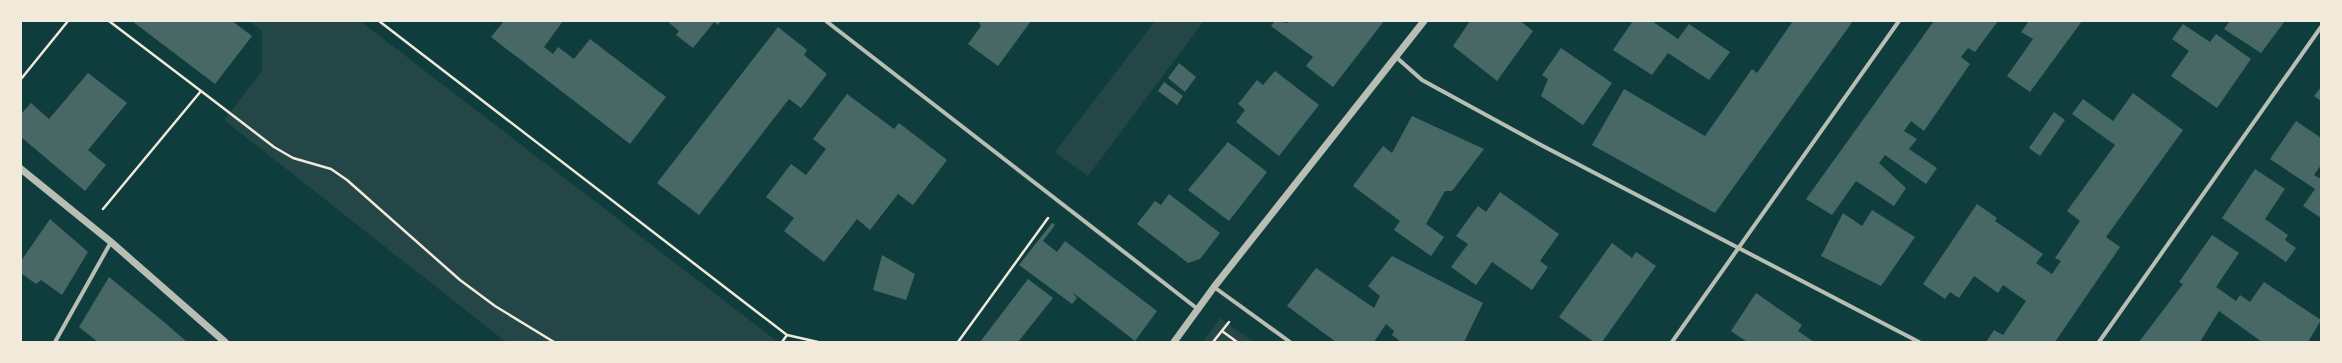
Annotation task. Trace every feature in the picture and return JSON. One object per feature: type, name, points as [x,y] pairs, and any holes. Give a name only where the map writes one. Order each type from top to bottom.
[{"type":"street","points":[[826,21],[1198,310]]},
{"type":"street","points":[[1174,342],[1214,287],[1424,21]]},
{"type":"street","points":[[1672,342],[1899,21]]},
{"type":"street","points":[[2099,342],[2321,27]]},
{"type":"street","points":[[1396,57],[1422,80],[1541,145],[1919,342]]},
{"type":"street","points":[[21,169],[90,224],[225,342]]},
{"type":"street","points":[[55,342],[111,242]]},
{"type":"street","points":[[1214,287],[1290,342]]},
{"type":"path","points":[[21,80],[68,21]]},
{"type":"path","points":[[109,21],[274,147],[293,158],[331,170],[347,180],[460,280],[495,306],[554,342]]},
{"type":"path","points":[[379,21],[787,335],[818,342]]},
{"type":"path","points":[[90,224],[201,91]]},
{"type":"path","points":[[958,342],[1047,219]]},
{"type":"path","points":[[1212,342],[1242,307]]},
{"type":"path","points":[[1222,331],[1236,342]]},
{"type":"path","points":[[782,342],[787,335]]},
{"type":"shaded area","points":[[249,21],[360,21],[778,342],[506,342],[224,120],[262,71],[262,31]]},
{"type":"shaded area","points":[[1155,21],[1204,21],[1088,176],[1055,152]]},
{"type":"shaded area","points":[[1220,318],[1254,342],[1203,342]]},
{"type":"building","points":[[132,21],[232,21],[252,36],[215,84]]},
{"type":"building","points":[[504,21],[563,21],[544,47],[553,54],[558,47],[574,59],[590,39],[666,97],[630,144],[491,37]]},
{"type":"building","points":[[667,21],[721,21],[718,25],[714,22],[693,48],[676,35],[679,31]]},
{"type":"building","points":[[978,21],[1031,21],[998,66],[968,44],[981,26]]},
{"type":"building","points":[[1275,21],[1287,23],[1289,21],[1384,21],[1333,87],[1306,66],[1313,57],[1271,26]]},
{"type":"building","points":[[1470,21],[1520,21],[1533,31],[1497,81],[1453,46]]},
{"type":"building","points":[[1633,21],[1652,21],[1678,39],[1689,24],[1730,52],[1709,80],[1668,53],[1652,75],[1613,50]]},
{"type":"building","points":[[1793,21],[1853,21],[1715,213],[1592,145],[1624,89],[1705,136],[1752,69],[1757,73]]},
{"type":"building","points":[[1934,21],[1998,21],[1975,52],[1968,48],[1961,57],[1970,64],[1924,131],[1911,121],[1904,131],[1917,139],[1909,149],[1937,168],[1926,184],[1885,155],[1879,163],[1906,188],[1894,206],[1856,181],[1832,215],[1806,199]]},
{"type":"building","points":[[2029,21],[2082,21],[2030,92],[2007,76],[2033,39],[2021,32]]},
{"type":"building","points":[[2230,21],[2285,21],[2261,53],[2224,29]]},
{"type":"building","points":[[2183,24],[2210,42],[2216,34],[2251,59],[2217,108],[2171,76],[2189,51],[2172,39]]},
{"type":"building","points":[[778,27],[807,50],[804,55],[827,74],[801,108],[789,99],[699,215],[657,183]]},
{"type":"building","points":[[1561,48],[1612,83],[1583,125],[1541,96],[1548,79],[1542,75]]},
{"type":"building","points":[[1179,63],[1196,77],[1185,92],[1168,78]]},
{"type":"building","points":[[1275,71],[1319,105],[1279,156],[1236,122],[1245,110],[1238,104],[1257,80],[1263,85]]},
{"type":"building","points":[[88,73],[127,103],[88,150],[106,165],[85,191],[21,137],[21,114],[31,103],[49,119]]},
{"type":"building","points":[[1164,82],[1183,96],[1177,105],[1158,91]]},
{"type":"building","points":[[2321,87],[2321,101],[2314,96]]},
{"type":"building","points":[[2133,93],[2183,130],[2106,237],[2120,247],[2055,342],[1986,342],[1994,330],[2003,335],[2026,301],[2003,285],[1998,293],[1974,276],[1959,298],[1950,292],[1945,299],[1923,284],[1977,204],[1997,218],[1995,221],[2043,254],[2036,263],[2052,274],[2061,261],[2055,258],[2080,221],[2067,211],[2115,145],[2072,114],[2083,99],[2113,121]]},
{"type":"building","points":[[847,94],[894,129],[899,123],[947,160],[913,205],[898,194],[870,230],[857,219],[824,262],[784,231],[794,218],[766,197],[791,164],[806,175],[826,149],[813,139]]},
{"type":"building","points":[[2054,112],[2065,120],[2040,156],[2029,148]]},
{"type":"building","points":[[1412,116],[1484,149],[1452,191],[1445,191],[1426,224],[1444,237],[1431,256],[1394,230],[1400,221],[1353,186],[1383,146],[1392,153]]},
{"type":"building","points":[[2296,121],[2321,138],[2321,165],[2314,175],[2321,179],[2321,218],[2303,206],[2315,189],[2270,159]]},
{"type":"building","points":[[1228,142],[1267,172],[1229,221],[1188,190]]},
{"type":"building","points":[[2255,169],[2285,189],[2265,219],[2288,235],[2285,240],[2296,248],[2286,262],[2222,218]]},
{"type":"building","points":[[1500,192],[1559,234],[1540,261],[1548,267],[1532,290],[1492,262],[1476,285],[1451,267],[1468,244],[1456,236],[1478,206],[1486,212]]},
{"type":"building","points":[[1169,194],[1220,233],[1200,259],[1188,263],[1137,224],[1155,201],[1161,205]]},
{"type":"building","points":[[1872,210],[1915,237],[1881,286],[1821,256],[1843,213],[1862,226]]},
{"type":"building","points":[[50,219],[88,252],[62,295],[41,280],[36,284],[21,273],[21,261]]},
{"type":"building","points":[[1052,223],[1055,225],[1043,241],[1057,252],[1065,241],[1157,311],[1135,341],[1072,292],[1077,298],[1072,304],[1019,265]]},
{"type":"building","points":[[2212,235],[2239,253],[2216,287],[2236,301],[2240,295],[2250,302],[2264,282],[2321,320],[2308,342],[2262,342],[2219,311],[2200,342],[2139,342],[2183,284],[2179,282]]},
{"type":"building","points":[[1612,243],[1632,258],[1636,252],[1656,266],[1602,342],[1594,342],[1559,317]]},
{"type":"building","points":[[882,255],[915,274],[906,300],[873,290]]},
{"type":"building","points":[[1392,256],[1483,303],[1464,342],[1401,342],[1392,335],[1394,331],[1386,324],[1374,342],[1336,342],[1287,306],[1316,268],[1374,308],[1380,296],[1368,286]]},
{"type":"building","points":[[109,277],[187,342],[98,342],[79,327]]},
{"type":"building","points":[[1028,279],[1053,298],[1018,342],[980,342]]},
{"type":"building","points":[[1756,293],[1802,325],[1798,331],[1814,342],[1747,342],[1731,331]]}]
